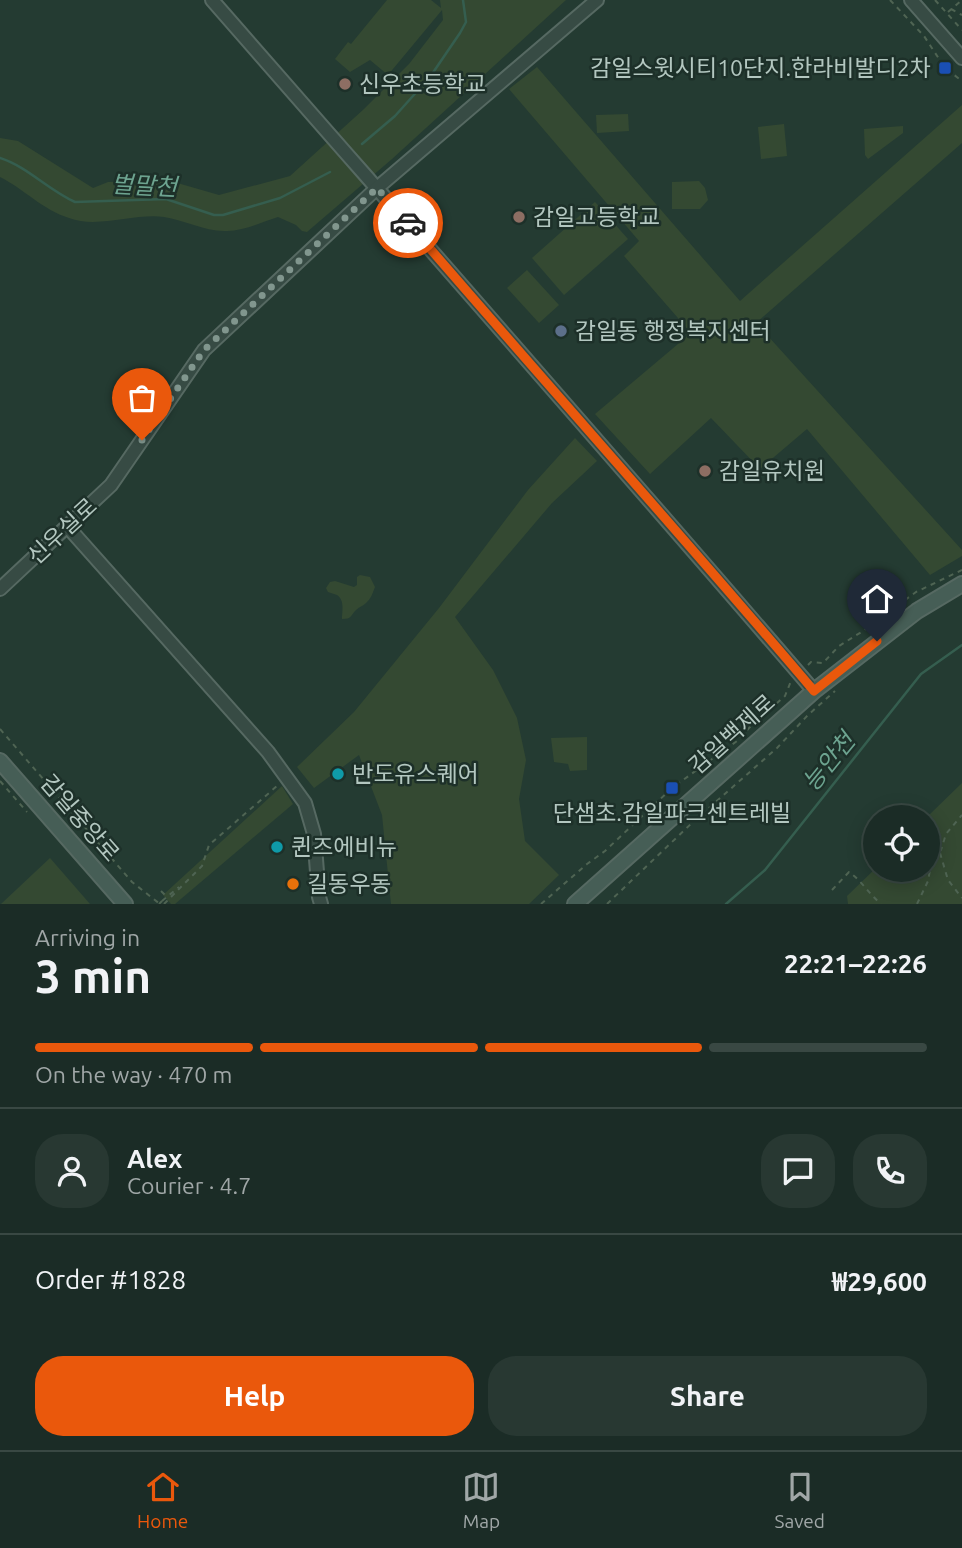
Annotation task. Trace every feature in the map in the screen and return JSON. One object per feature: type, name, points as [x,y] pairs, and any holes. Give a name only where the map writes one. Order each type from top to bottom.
[{"type":"main road","name":"감일백제로","points":[[575,904],[814,691],[917,611],[962,584]]},
{"type":"main road","name":"감일중앙로","points":[[0,761],[125,904]]},
{"type":"street","points":[[212,0],[814,691]]},
{"type":"street","name":"신우실로","points":[[0,589],[111,485],[204,350],[377,188],[597,0]]},
{"type":"street","points":[[911,0],[962,58]]},
{"type":"street","points":[[67,526],[268,752],[305,803],[314,834],[321,904]]},
{"type":"path","points":[[890,0],[924,36],[945,68],[962,81]]},
{"type":"path","points":[[935,0],[962,30]]},
{"type":"path","points":[[947,13],[962,0]]},
{"type":"path","points":[[951,9],[962,15]]},
{"type":"path","points":[[541,904],[605,851],[672,788],[737,741],[785,696],[791,681],[811,662],[822,663],[839,646],[916,592],[962,570]]},
{"type":"path","points":[[607,904],[841,685]]},
{"type":"path","points":[[0,729],[132,882],[161,903]]},
{"type":"path","points":[[161,903],[202,866],[209,845],[280,783]]},
{"type":"path","points":[[940,851],[946,834],[962,816]]},
{"type":"path","points":[[940,854],[948,880],[962,898]]},
{"type":"path","points":[[832,890],[849,872],[858,878],[871,896],[881,904]]},
{"type":"path","points":[[161,903],[188,880]]},
{"type":"path","points":[[917,904],[928,882]]},
{"type":"path","points":[[162,891],[167,898]]},
{"type":"green space","points":[[387,0],[431,0],[441,8],[440,0],[566,0],[392,159],[307,232],[278,217],[233,231],[211,230],[153,216],[80,221],[51,210],[0,177],[0,138],[18,141],[93,188],[108,182],[167,180],[219,195],[290,176],[409,64],[443,20],[442,10],[388,75],[370,60],[350,72],[335,59]]},
{"type":"green space","points":[[537,67],[740,301],[962,105],[962,143],[756,323],[962,550],[962,556],[930,575],[807,429],[760,469],[711,418],[650,474],[595,414],[691,333],[624,256],[639,241],[509,89]]},
{"type":"green space","points":[[628,114],[629,131],[597,133],[596,115]]},
{"type":"green space","points":[[784,124],[787,156],[761,159],[758,127]]},
{"type":"green space","points":[[903,126],[903,133],[868,159],[865,155],[864,129]]},
{"type":"green space","points":[[699,181],[705,188],[708,200],[700,209],[672,209],[672,182]]},
{"type":"green space","points":[[595,202],[628,239],[564,295],[532,258]]},
{"type":"green space","points":[[527,270],[559,305],[539,323],[507,288]]},
{"type":"green space","points":[[575,438],[597,461],[552,503],[455,617],[493,670],[517,718],[526,760],[519,799],[525,841],[559,875],[529,904],[391,904],[382,815],[359,755],[314,788],[297,767],[354,712],[439,608],[528,490]]},
{"type":"green space","points":[[360,575],[370,577],[375,587],[373,593],[350,617],[342,619],[341,600],[326,588],[330,582],[335,581],[354,587]]},
{"type":"green space","points":[[587,737],[587,770],[570,771],[568,764],[554,762],[551,738]]},
{"type":"green space","points":[[962,783],[962,904],[848,904],[847,896],[863,881],[940,882],[939,805]]},
{"type":"green space","points":[[282,786],[293,804],[175,904],[171,904],[163,895]]},
{"type":"green space","points":[[50,858],[90,904],[1,904]]},
{"type":"waterway","name":"벌말천","points":[[362,144],[395,116],[430,77],[466,22],[463,0]]},
{"type":"waterway","name":"벌말천","points":[[0,158],[20,167],[75,202],[166,199],[214,215],[223,215],[280,198],[330,172]]},
{"type":"waterway","name":"능안천","points":[[726,904],[765,870],[921,674],[962,645]]},
{"type":"way so far","points":[[142,440],[204,350],[377,188],[408,223]]},
{"type":"place","name":"감일스윗시티10단지.한라비발디2차","points":[[945,68]]},
{"type":"place","name":"신우초등학교","points":[[345,84]]},
{"type":"place","name":"감일고등학교","points":[[519,217]]},
{"type":"place","name":"감일동 행정복지센터","points":[[561,331]]},
{"type":"place","name":"감일유치원","points":[[705,471]]},
{"type":"place","name":"반도유스퀘어","points":[[338,774]]},
{"type":"place","name":"단샘초.감일파크센트레빌","points":[[672,788]]},
{"type":"place","name":"퀸즈에비뉴","points":[[277,847]]},
{"type":"place","name":"길동우동","points":[[293,884]]},
{"type":"route","points":[[408,223],[814,691],[877,641]]}]
